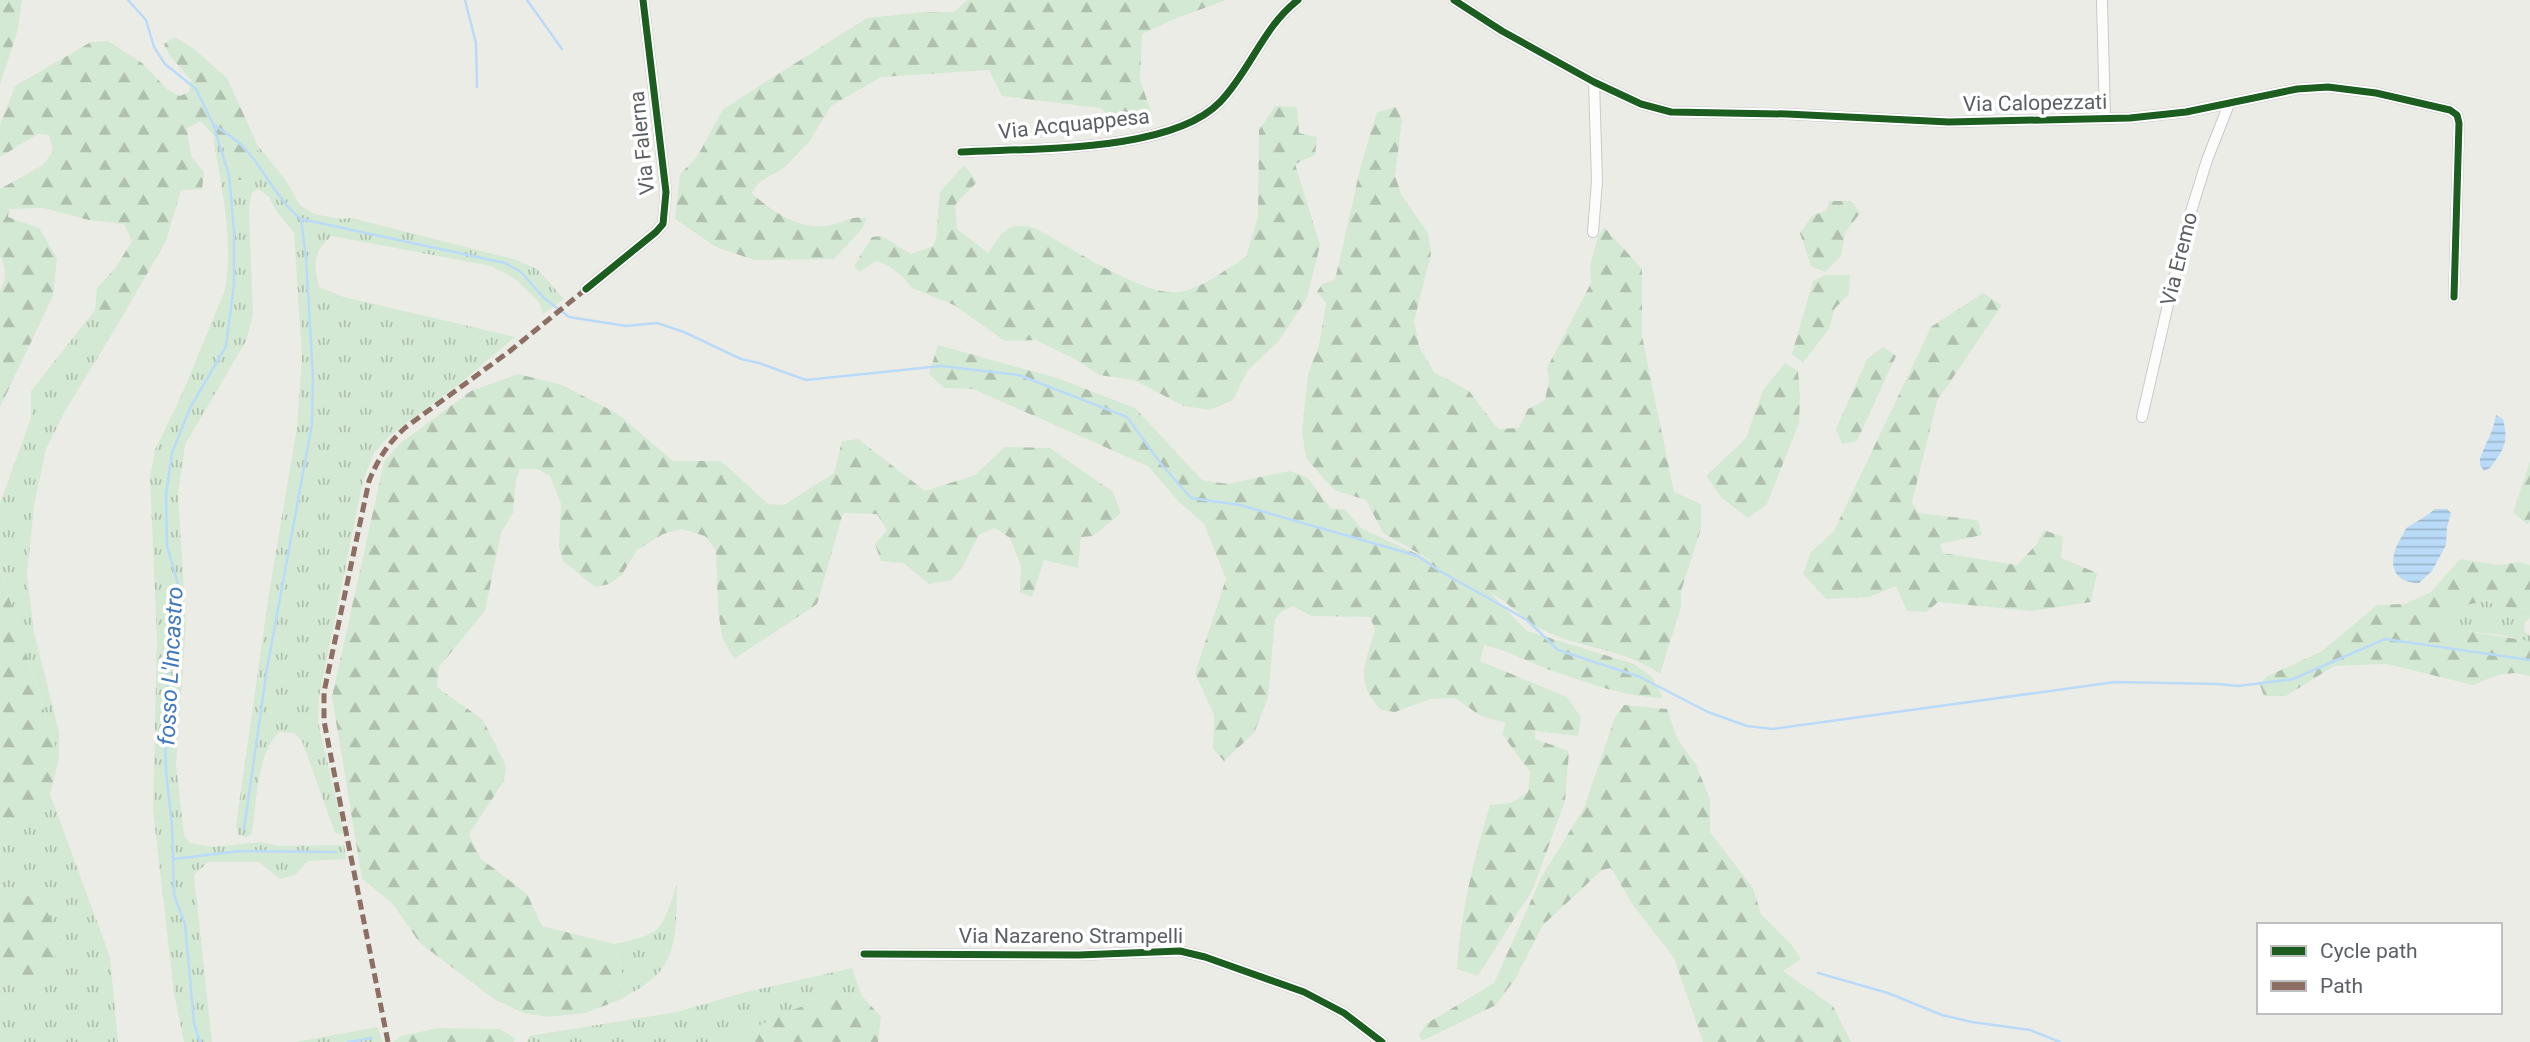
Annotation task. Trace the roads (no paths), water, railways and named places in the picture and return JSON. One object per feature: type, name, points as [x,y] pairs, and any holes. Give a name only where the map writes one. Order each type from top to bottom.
[{"type":"street","name":"Via Falerna","points":[[586,289],[656,232],[663,223],[664,180],[643,0]]},
{"type":"street","name":"Via Acquappesa","points":[[961,152],[1118,142],[1187,125],[1221,102],[1278,18],[1298,0]]},
{"type":"street","name":"Via Calopezzati","points":[[1454,0],[1502,32],[1594,82],[1641,104],[1678,113],[1774,114],[1949,122],[2105,119],[2168,115],[2297,89],[2329,87],[2375,93],[2454,112],[2459,123],[2454,297]]},
{"type":"street","points":[[2102,0],[2105,119]]},
{"type":"street","points":[[1593,232],[1597,181],[1594,82]]},
{"type":"street","name":"Via Eremo","points":[[2142,417],[2185,231],[2207,160],[2229,104]]},
{"type":"street","name":"Via Nazareno Strampelli","points":[[864,954],[1079,955],[1180,951],[1217,961],[1304,992],[1351,1017],[1382,1042]]},
{"type":"water","points":[[2496,415],[2503,419],[2504,444],[2492,466],[2484,471],[2480,458]]},
{"type":"water","points":[[2435,509],[2447,509],[2451,513],[2446,545],[2432,571],[2419,583],[2409,582],[2396,573],[2393,559],[2395,552],[2407,528]]},
{"type":"waterway","name":"fosso L'Incastro","points":[[128,0],[146,20],[154,47],[165,64],[196,89],[213,124],[229,175],[234,230],[234,285],[226,346],[190,408],[172,453],[166,495],[167,546],[179,588],[171,630],[165,723],[166,772],[172,825],[174,895],[185,924],[194,1023],[200,1042]]},
{"type":"waterway","points":[[465,0],[476,43],[477,87]]},
{"type":"waterway","points":[[527,0],[562,49]]},
{"type":"waterway","points":[[213,124],[243,147],[286,204],[301,219],[505,263],[521,272],[544,298],[569,317],[626,326],[657,323],[684,332],[741,359],[806,380],[941,366],[1019,375],[1127,417],[1162,465],[1191,498],[1240,505],[1418,556],[1527,620],[1558,650],[1640,677],[1708,712],[1747,726],[1773,729],[2115,682],[2238,686],[2293,679],[2385,639],[2530,660]]},
{"type":"waterway","points":[[244,829],[267,669],[312,424],[313,377],[301,219]]},
{"type":"waterway","points":[[173,859],[240,851],[336,852]]},
{"type":"waterway","points":[[1818,973],[1888,993],[1942,1015],[2030,1030],[2060,1042]]},
{"type":"waterway","points":[[348,1042],[372,1038]]}]
